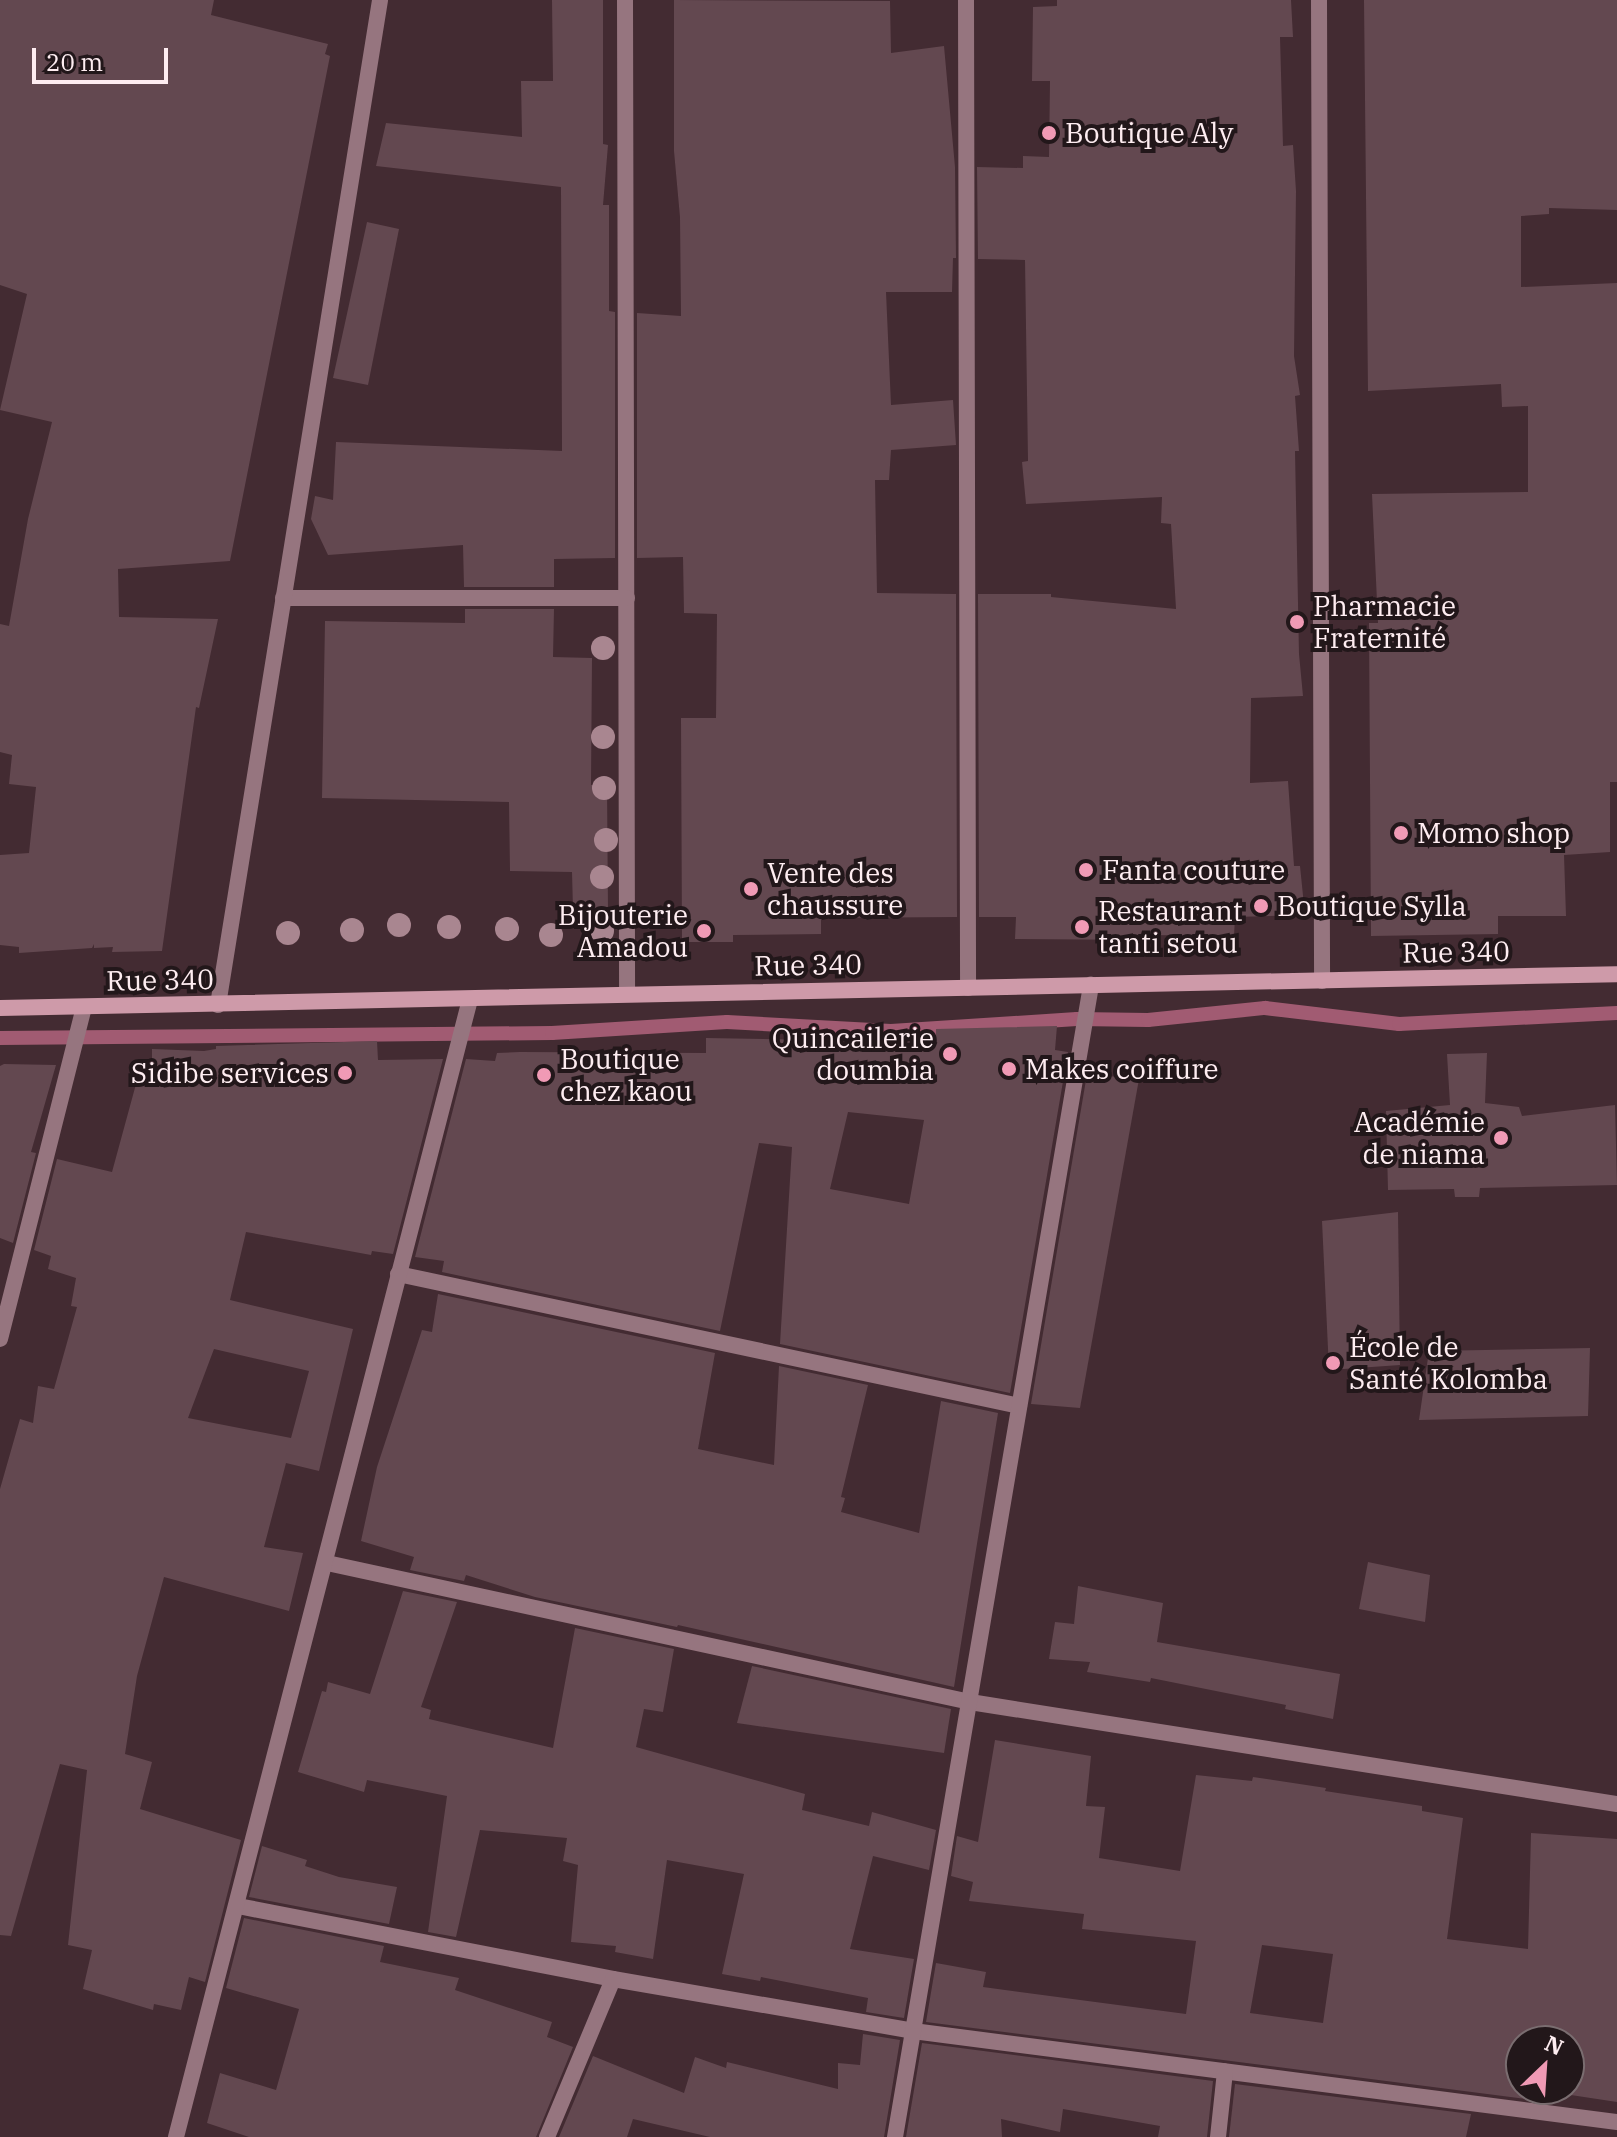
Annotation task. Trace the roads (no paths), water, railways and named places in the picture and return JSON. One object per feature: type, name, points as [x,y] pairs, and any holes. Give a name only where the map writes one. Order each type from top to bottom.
[{"type":"street","points":[[218,1005],[380,0]]},
{"type":"street","points":[[625,0],[627,994]]},
{"type":"street","points":[[966,0],[968,988]]},
{"type":"street","points":[[1319,0],[1322,981]]},
{"type":"street","points":[[283,598],[627,598]]},
{"type":"street","name":"Rue 340","points":[[0,1008],[1617,974]]},
{"type":"street","points":[[895,2137],[1091,985]]},
{"type":"street","points":[[176,2137],[327,1563],[470,999]]},
{"type":"street","points":[[0,1339],[84,1007]]},
{"type":"street","points":[[398,1274],[1019,1406]]},
{"type":"street","points":[[327,1563],[970,1702],[1617,1804]]},
{"type":"street","points":[[238,1906],[613,1979],[913,2031],[1617,2122]]},
{"type":"street","points":[[547,2137],[613,1979]]},
{"type":"street","points":[[1218,2137],[1225,2071]]},
{"type":"waterway","points":[[0,1038],[552,1033],[727,1022],[891,1031],[1077,1019],[1148,1020],[1265,1008],[1399,1024],[1617,1013]]},
{"type":"place","name":"Boutique Aly","points":[[1049,133]]},
{"type":"place","name":"Pharmacie Fraternité","points":[[1297,622]]},
{"type":"place","name":"Momo shop","points":[[1401,833]]},
{"type":"place","name":"Fanta couture","points":[[1086,870]]},
{"type":"place","name":"Vente des chaussure","points":[[751,889]]},
{"type":"place","name":"Boutique Sylla","points":[[1261,906]]},
{"type":"place","name":"Restaurant tanti setou","points":[[1082,927]]},
{"type":"place","name":"Bijouterie Amadou","points":[[704,931]]},
{"type":"place","name":"Quincailerie doumbia","points":[[950,1054]]},
{"type":"place","name":"Makes coiffure","points":[[1009,1069]]},
{"type":"place","name":"Sidibe services","points":[[345,1073]]},
{"type":"place","name":"Boutique chez kaou","points":[[544,1075]]},
{"type":"place","name":"Académie de niama","points":[[1501,1138]]},
{"type":"place","name":"École de Santé Kolomba","points":[[1333,1363]]}]
